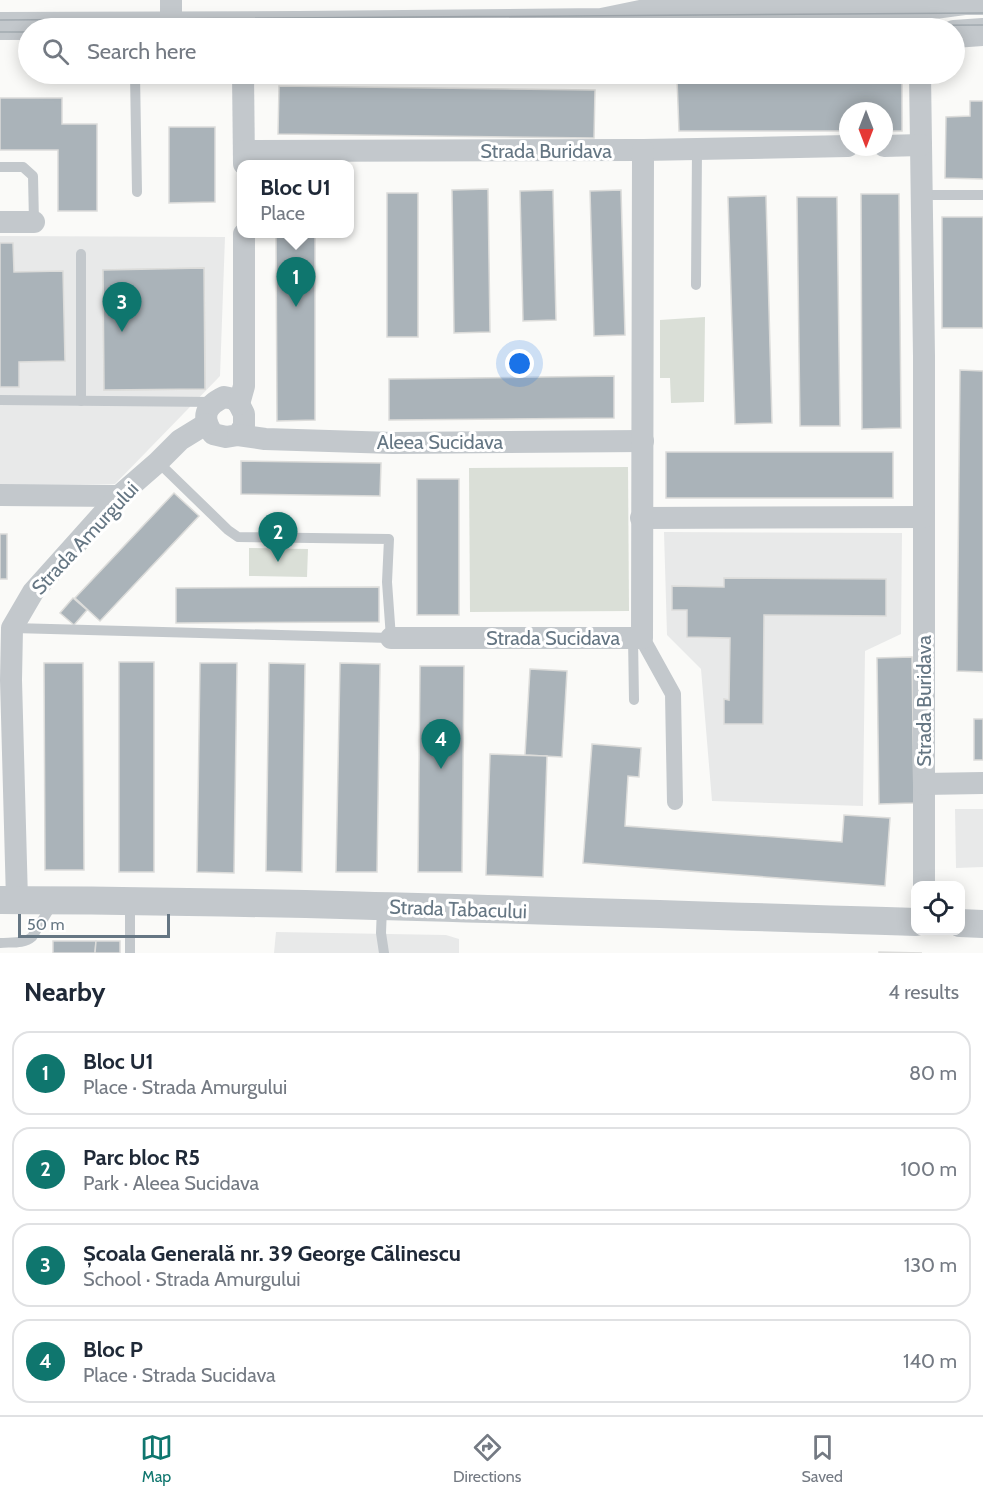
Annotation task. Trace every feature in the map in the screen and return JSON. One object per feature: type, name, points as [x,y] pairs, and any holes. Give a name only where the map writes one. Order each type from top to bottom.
[{"type":"street","points":[[634,18],[655,11],[919,18],[964,0],[983,1]]},
{"type":"street","points":[[171,13],[196,18]]},
{"type":"street","points":[[0,26],[18,26]]},
{"type":"street","points":[[965,33],[983,32]]},
{"type":"street","points":[[243,84],[244,158]]},
{"type":"street","name":"Strada Buridava","points":[[920,84],[924,881]]},
{"type":"street","points":[[893,146],[921,145]]},
{"type":"street","name":"Strada Buridava","points":[[244,158],[839,146]]},
{"type":"street","name":"Strada Sucidava","points":[[391,638],[637,638],[643,441],[643,150]]},
{"type":"street","points":[[0,222],[34,222]]},
{"type":"street","points":[[239,405],[244,386],[244,238]]},
{"type":"street","points":[[224,397],[234,399],[239,405],[244,414],[244,426],[238,435],[226,437],[213,434],[206,424],[207,412],[214,402],[224,397]]},
{"type":"street","name":"Strada Amurgului","points":[[9,900],[5,680],[12,628],[33,592],[119,496],[180,440],[206,424]]},
{"type":"street","name":"Aleea Sucidava","points":[[238,435],[265,439],[393,443],[643,441]]},
{"type":"street","points":[[0,495],[119,496]]},
{"type":"street","points":[[641,518],[924,517]]},
{"type":"street","points":[[637,638],[674,694],[675,802]]},
{"type":"street","points":[[924,784],[983,783]]},
{"type":"street","name":"Strada Tabacului","points":[[9,900],[382,906],[911,922]]},
{"type":"street","points":[[965,923],[983,924]]},
{"type":"lane","points":[[135,84],[137,192]]},
{"type":"lane","points":[[696,285],[697,149]]},
{"type":"lane","points":[[0,167],[23,166],[33,176],[34,222]]},
{"type":"lane","points":[[922,195],[983,195]]},
{"type":"lane","points":[[81,254],[81,401]]},
{"type":"lane","points":[[0,400],[214,402]]},
{"type":"lane","points":[[158,462],[238,537],[389,539],[387,582],[391,638]]},
{"type":"lane","name":"Strada Sucidava","points":[[12,628],[391,638]]},
{"type":"lane","points":[[634,700],[637,638]]},
{"type":"lane","points":[[0,943],[29,940],[55,900]]},
{"type":"lane","points":[[130,901],[130,953]]},
{"type":"lane","points":[[382,906],[381,933],[384,953]]},
{"type":"shaded area","points":[[0,236],[225,237],[220,376],[115,484],[0,485]]},
{"type":"shaded area","points":[[705,317],[704,402],[671,403],[670,378],[660,378],[660,320]]},
{"type":"shaded area","points":[[628,467],[629,611],[470,612],[469,468]]},
{"type":"shaded area","points":[[664,532],[902,533],[901,634],[865,651],[863,806],[712,801],[701,669],[667,635]]},
{"type":"shaded area","points":[[249,548],[308,549],[307,577],[249,576]]},
{"type":"shaded area","points":[[955,809],[983,809],[983,867],[956,868]]},
{"type":"shaded area","points":[[276,932],[446,935],[459,939],[459,953],[274,953]]},
{"type":"building","points":[[677,84],[902,84],[902,131],[893,131],[893,102],[839,102],[839,131],[679,131]]},
{"type":"building","points":[[279,86],[595,90],[594,138],[278,134]]},
{"type":"building","points":[[0,98],[62,98],[62,124],[97,124],[97,211],[58,211],[58,150],[0,150]]},
{"type":"building","points":[[970,101],[983,101],[983,179],[945,178],[946,117],[970,116]]},
{"type":"building","points":[[169,127],[215,127],[215,202],[169,203]]},
{"type":"building","points":[[488,189],[490,332],[454,333],[452,190]]},
{"type":"building","points":[[553,190],[556,320],[523,321],[520,191]]},
{"type":"building","points":[[621,190],[625,335],[594,336],[590,191]]},
{"type":"building","points":[[387,193],[418,193],[418,337],[387,337]]},
{"type":"building","points":[[861,194],[899,194],[901,428],[862,429]]},
{"type":"building","points":[[766,196],[772,423],[735,424],[728,197]]},
{"type":"building","points":[[797,197],[837,197],[840,426],[800,426]]},
{"type":"building","points":[[942,217],[983,217],[983,328],[942,328]]},
{"type":"building","points":[[276,238],[315,238],[315,420],[277,421]]},
{"type":"building","points":[[0,243],[13,243],[14,272],[63,271],[65,361],[19,362],[19,387],[0,387]]},
{"type":"building","points":[[204,268],[205,389],[104,390],[103,270]],"holes":[[[141,318],[171,319],[171,346],[141,346]]]},
{"type":"building","points":[[204,268],[205,389],[104,390],[103,270]]},
{"type":"building","points":[[960,370],[983,371],[983,672],[957,671]]},
{"type":"building","points":[[614,376],[614,418],[389,420],[389,379]]},
{"type":"building","points":[[666,452],[893,452],[893,498],[666,498]]},
{"type":"building","points":[[241,461],[381,463],[380,496],[241,494]]},
{"type":"building","points":[[417,479],[459,479],[459,615],[417,615]]},
{"type":"building","points":[[174,493],[199,516],[100,621],[75,598]]},
{"type":"building","points":[[0,534],[7,534],[7,579],[0,579]]},
{"type":"building","points":[[724,578],[886,579],[886,616],[764,615],[763,724],[724,724],[724,699],[729,700],[730,638],[687,637],[687,610],[672,610],[672,586],[724,587]]},
{"type":"building","points":[[379,587],[379,622],[176,623],[176,588]]},
{"type":"building","points":[[73,598],[87,610],[74,625],[60,613]]},
{"type":"building","points":[[912,657],[914,803],[879,804],[877,658]]},
{"type":"building","points":[[119,662],[154,662],[154,872],[119,872]]},
{"type":"building","points":[[44,663],[83,663],[84,870],[45,870]]},
{"type":"building","points":[[200,663],[237,663],[234,873],[197,872]]},
{"type":"building","points":[[269,663],[305,664],[302,872],[266,871]]},
{"type":"building","points":[[340,663],[380,664],[377,872],[336,872]]},
{"type":"building","points":[[420,666],[464,666],[462,872],[418,872]]},
{"type":"building","points":[[530,669],[567,671],[562,757],[525,755]]},
{"type":"building","points":[[974,719],[983,719],[983,760],[974,760]]},
{"type":"building","points":[[592,744],[641,748],[639,777],[628,776],[625,826],[842,842],[844,815],[890,818],[885,886],[583,863]]},
{"type":"building","points":[[490,754],[547,756],[543,877],[486,875]]},
{"type":"building","points":[[53,941],[96,941],[95,953],[53,953]]},
{"type":"building","points":[[96,941],[120,941],[120,953],[95,953]]},
{"type":"tram line","points":[[281,18],[983,13]]},
{"type":"tram line","points":[[0,20],[18,20]]},
{"type":"tram line","points":[[965,25],[983,25]]},
{"type":"tram line","points":[[0,32],[18,32]]},
{"type":"place","name":"Bloc U1","points":[[296,307]]},
{"type":"place","name":"Școala Generală nr. 39 George Călinescu","points":[[122,332]]},
{"type":"place","name":"Parc bloc R5","points":[[278,562]]},
{"type":"place","name":"Bloc P","points":[[441,769]]}]
